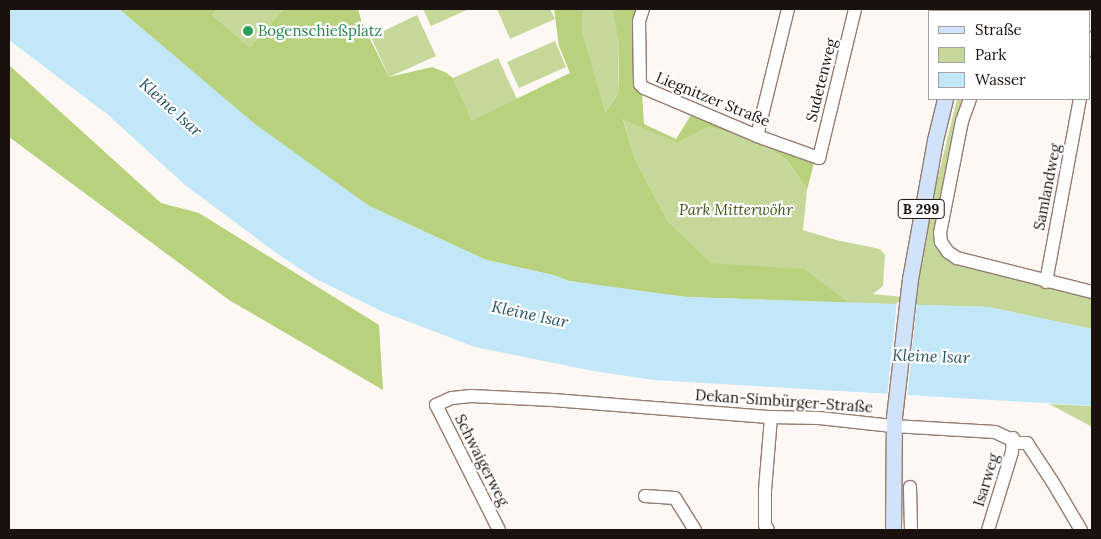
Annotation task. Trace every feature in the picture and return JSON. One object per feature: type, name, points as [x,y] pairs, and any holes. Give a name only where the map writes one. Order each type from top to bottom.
[{"type":"main road","name":"B 299","points":[[893,530],[894,422],[910,279],[931,159],[944,100]]},
{"type":"street","name":"Liegnitzer Straße","points":[[643,9],[640,21],[640,84],[644,88],[757,136],[818,158]]},
{"type":"street","points":[[757,136],[788,9]]},
{"type":"street","name":"Sudetenweg","points":[[818,158],[855,9]]},
{"type":"street","points":[[970,100],[959,140],[940,233],[941,242],[948,252],[957,258],[1046,282],[1092,292]]},
{"type":"street","name":"Samlandweg","points":[[1046,282],[1080,100]]},
{"type":"street","name":"Dekan-Simbürger-Straße","points":[[436,405],[452,398],[471,396],[553,400],[771,417],[894,422],[989,431],[1013,438],[1020,443],[1026,443],[1052,481],[1081,530]]},
{"type":"street","name":"Schwaigerweg","points":[[436,405],[499,530]]},
{"type":"street","points":[[768,530],[765,525],[765,490],[771,417]]},
{"type":"street","name":"Isarweg","points":[[988,530],[1012,452],[1013,438]]},
{"type":"street","points":[[910,487],[911,530]]},
{"type":"street","points":[[645,496],[675,498],[695,530]]},
{"type":"green space","points":[[119,9],[217,9],[212,15],[250,47],[283,9],[358,9],[362,23],[389,77],[432,67],[445,72],[453,78],[472,120],[570,73],[559,46],[554,9],[583,9],[582,31],[605,113],[618,94],[619,43],[613,9],[637,9],[634,21],[634,87],[642,94],[644,124],[676,139],[691,115],[815,159],[807,190],[787,160],[760,142],[708,127],[677,143],[623,119],[634,157],[668,222],[710,263],[805,269],[850,303],[687,297],[630,291],[569,281],[553,275],[486,260],[369,206],[255,125]]},
{"type":"green space","name":"Bogenschießplatz","points":[[217,9],[283,9],[250,47],[212,15]]},
{"type":"green space","points":[[423,9],[469,9],[431,26]]},
{"type":"green space","points":[[497,9],[550,9],[555,19],[510,39]]},
{"type":"green space","points":[[583,9],[613,9],[615,14],[619,43],[618,94],[604,114],[582,31]]},
{"type":"green space","points":[[417,15],[436,56],[389,77],[371,37]]},
{"type":"green space","points":[[555,41],[566,67],[519,88],[507,62]]},
{"type":"green space","points":[[498,58],[517,99],[472,120],[453,78]]},
{"type":"green space","points":[[9,65],[161,203],[199,213],[379,325],[383,390],[229,300],[9,137]]},
{"type":"green space","name":"Park Mitterwöhr","points":[[957,100],[962,100],[938,217],[948,252],[1092,293],[1092,329],[988,307],[850,303],[805,269],[683,291],[668,222],[634,157],[623,118],[677,143],[708,127],[760,142],[787,160],[807,190],[803,230],[836,240],[880,249],[885,255],[883,286],[873,294],[913,298],[914,274]]},
{"type":"green space","points":[[1049,404],[1092,406],[1092,427],[1083,422]]},
{"type":"water","name":"Kleine Isar","points":[[9,9],[119,9],[255,124],[369,206],[486,260],[553,275],[569,281],[687,297],[988,307],[1092,329],[1092,406],[654,380],[593,371],[475,347],[383,312],[316,279],[279,255],[185,185],[107,114],[9,40]]},
{"type":"pier","points":[[897,302],[917,303],[907,398],[887,397]]},
{"type":"place","name":"Bogenschießplatz","points":[[248,31]]}]
